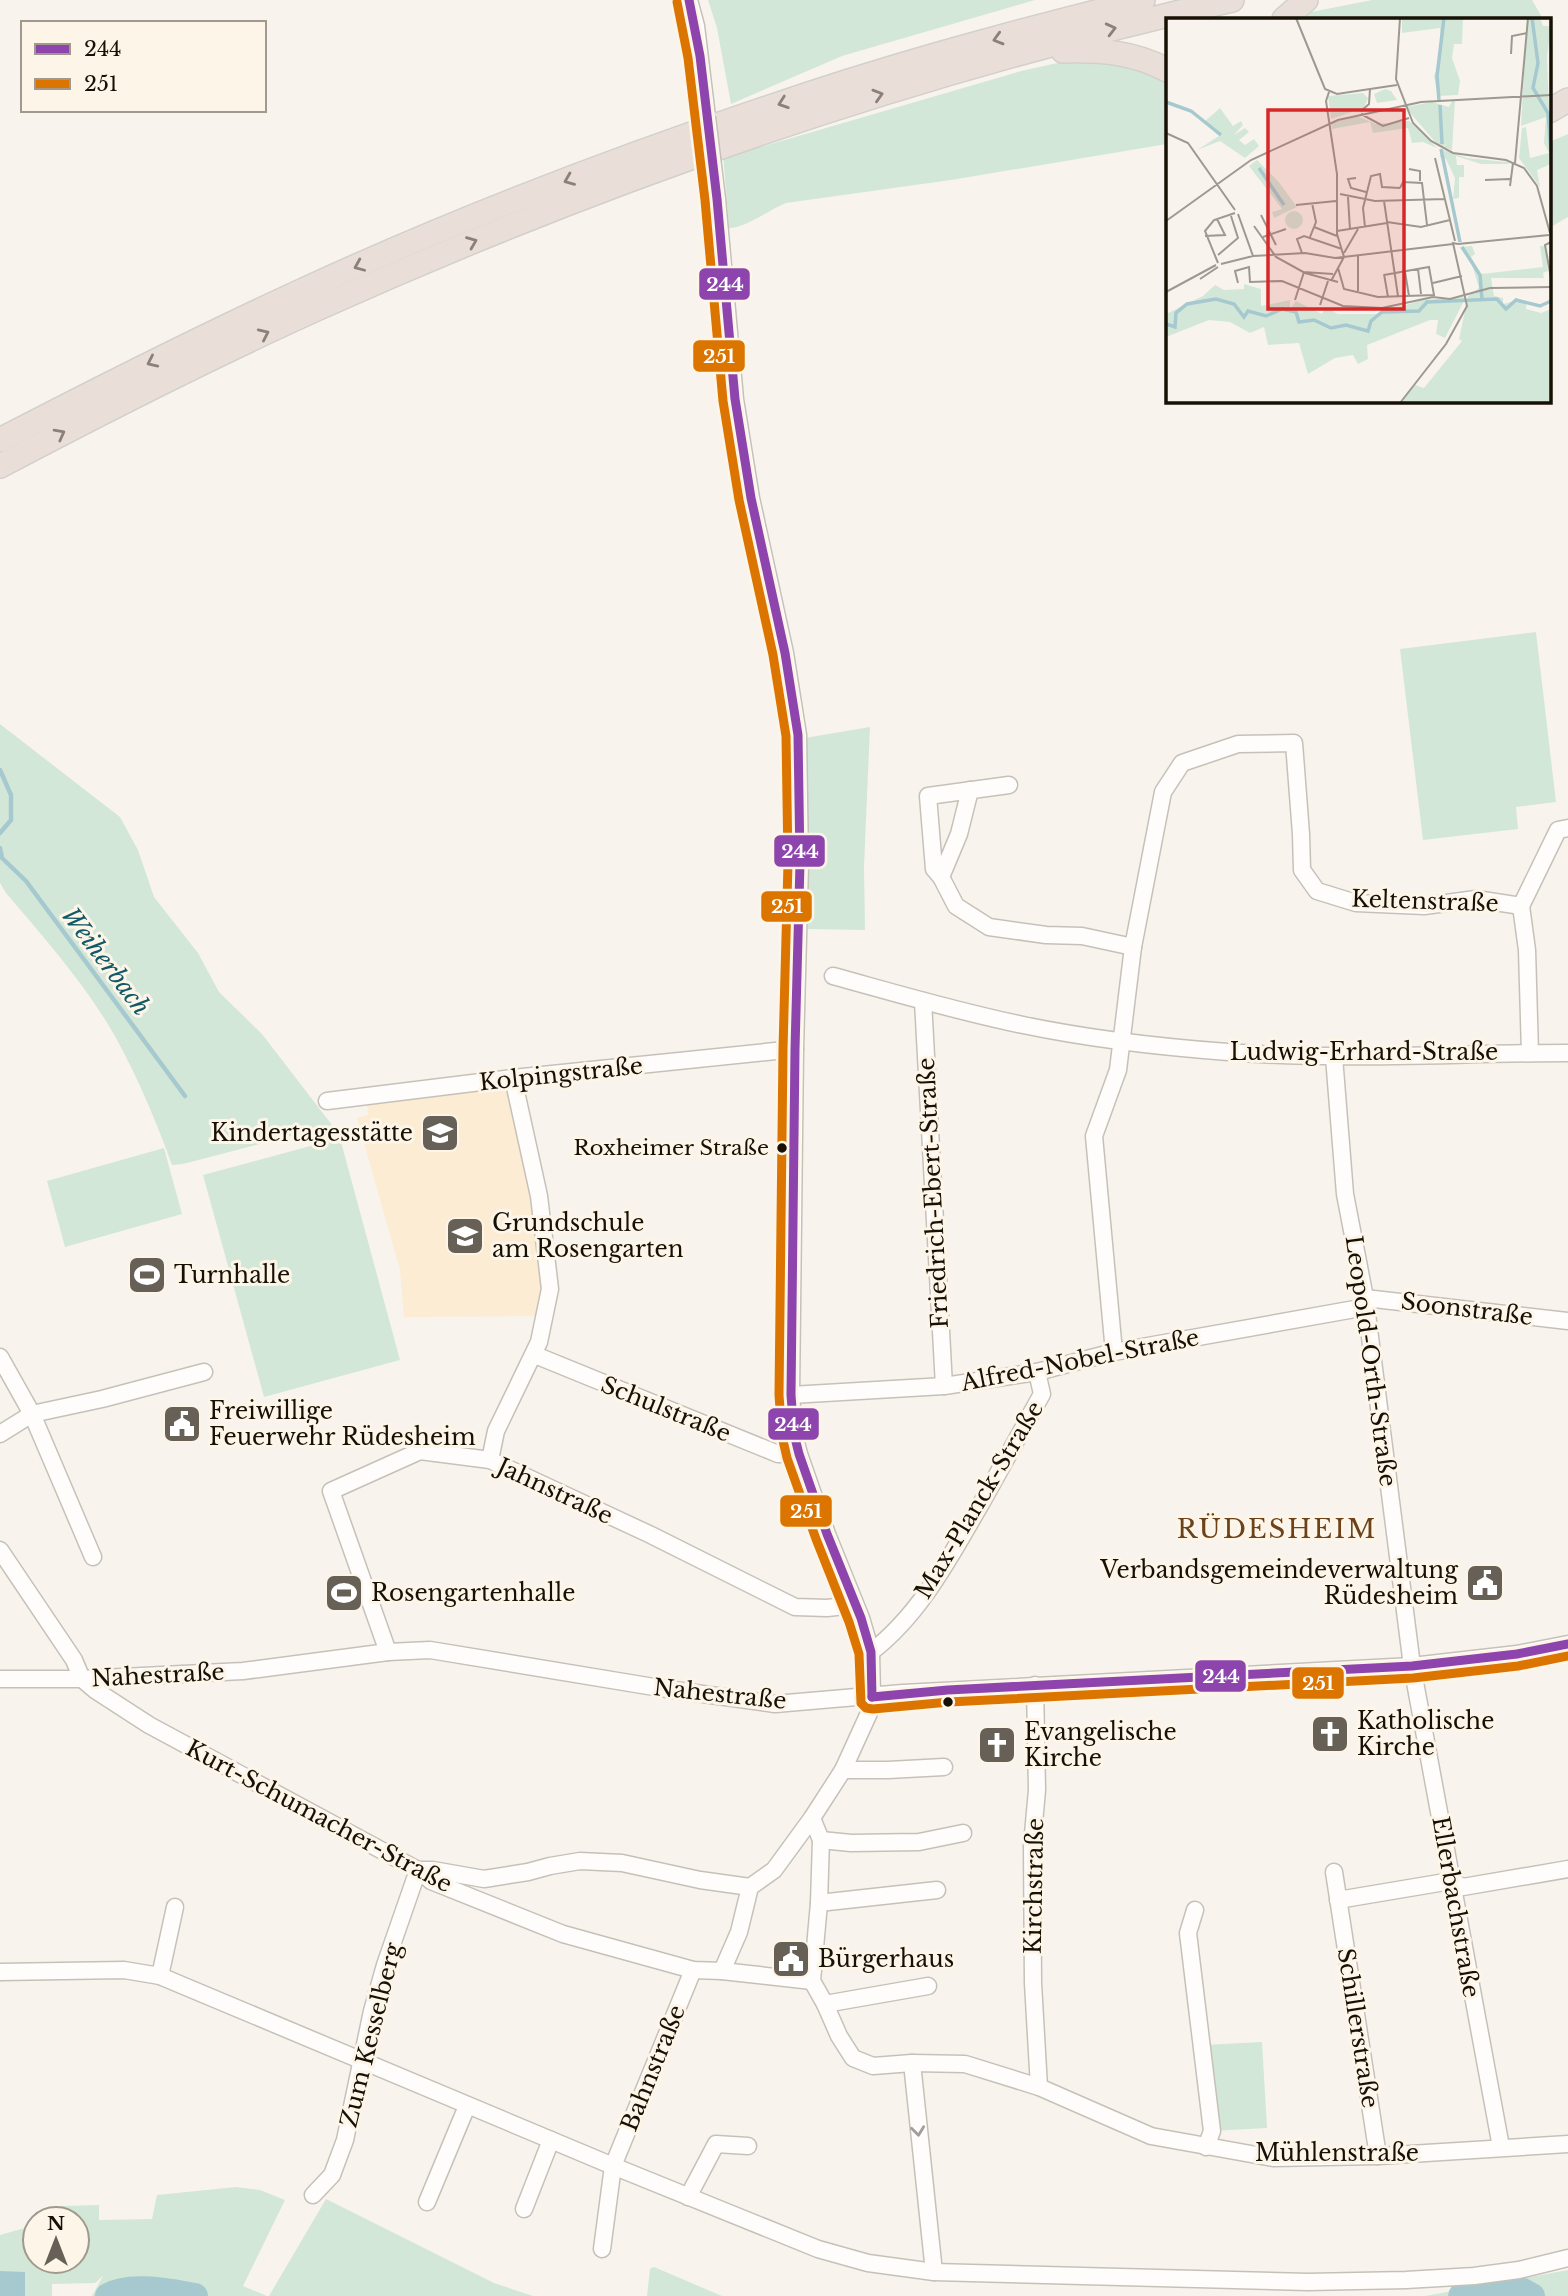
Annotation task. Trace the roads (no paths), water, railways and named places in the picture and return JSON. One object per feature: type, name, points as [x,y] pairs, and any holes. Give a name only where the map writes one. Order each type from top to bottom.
[{"type":"highway","points":[[1064,20],[1096,0]]},
{"type":"highway","points":[[0,440],[132,372],[300,292],[504,205],[612,163],[848,81],[1143,0]]},
{"type":"highway","points":[[0,466],[154,386],[320,307],[462,246],[615,185],[813,115],[1021,52],[1232,0]]},
{"type":"highway","points":[[1285,18],[1306,0]]},
{"type":"highway","points":[[1021,52],[1110,51],[1141,58],[1166,70]]},
{"type":"highway","points":[[1550,110],[1568,100]]},
{"type":"highway","points":[[1550,120],[1568,115]]},
{"type":"street","points":[[689,0],[696,26],[717,199],[735,399],[751,498],[785,653],[797,735],[800,863],[791,1395],[794,1434],[871,1651],[872,1697],[869,1713],[843,1770],[813,1818],[774,1870],[750,1888],[739,1932],[722,1970]]},
{"type":"street","name":"Keltenstraße","points":[[1114,1352],[1094,1136],[1118,1070],[1132,947],[1163,792],[1182,763],[1238,744],[1294,743],[1302,870],[1317,891],[1356,903],[1424,906],[1476,900],[1521,906],[1527,950],[1530,1053]]},
{"type":"street","points":[[1009,785],[928,796],[934,869],[957,906],[989,927],[1046,935],[1082,936],[1132,947]]},
{"type":"street","points":[[941,877],[959,834],[970,790]]},
{"type":"street","points":[[1521,906],[1558,830],[1568,828]]},
{"type":"street","name":"Ludwig-Erhard-Straße","points":[[833,976],[1023,1025],[1122,1041],[1229,1052],[1334,1057],[1568,1053]]},
{"type":"street","name":"Friedrich-Ebert-Straße","points":[[923,1001],[944,1386]]},
{"type":"street","name":"Kolpingstraße","points":[[327,1101],[513,1078],[795,1049]]},
{"type":"street","name":"Leopold-Orth-Straße","points":[[1334,1057],[1345,1194],[1366,1302],[1412,1666]]},
{"type":"street","points":[[490,1460],[496,1431],[540,1342],[550,1289],[540,1196],[513,1078]]},
{"type":"street","name":"Alfred-Nobel-Straße","points":[[791,1395],[944,1386],[1037,1372],[1114,1352],[1366,1302]]},
{"type":"street","name":"Soonstraße","points":[[1366,1302],[1568,1321]]},
{"type":"street","name":"Schulstraße","points":[[535,1355],[778,1454],[799,1454]]},
{"type":"street","points":[[0,1357],[32,1414],[93,1557]]},
{"type":"street","points":[[0,1434],[32,1414],[204,1372]]},
{"type":"street","name":"Max-Planck-Straße","points":[[871,1651],[890,1637],[911,1614],[958,1544],[1042,1394],[1037,1372]]},
{"type":"street","name":"Jahnstraße","points":[[388,1652],[331,1491],[420,1451],[490,1460],[651,1535],[795,1607],[854,1605]]},
{"type":"street","points":[[0,1550],[74,1660],[82,1679]]},
{"type":"street","name":"Nahestraße","points":[[0,1679],[82,1679],[243,1671],[388,1652],[430,1650],[775,1704],[1035,1685],[1412,1666],[1517,1654],[1568,1644]]},
{"type":"street","name":"Ellerbachstraße","points":[[1412,1666],[1501,2147]]},
{"type":"street","name":"Kurt-Schumacher-Straße","points":[[82,1679],[94,1690],[149,1725],[418,1870],[431,1881],[563,1934],[693,1970],[722,1970],[812,1981]]},
{"type":"street","name":"Kirchstraße","points":[[1035,1685],[1037,1790],[1031,1845],[1033,1983],[1039,2087]]},
{"type":"street","points":[[843,1770],[944,1767]]},
{"type":"street","points":[[812,1981],[821,1840],[813,1818]]},
{"type":"street","points":[[821,1840],[851,1843],[919,1842],[962,1833]]},
{"type":"street","points":[[418,1870],[484,1879],[590,1861],[622,1863],[750,1888]]},
{"type":"street","points":[[1338,1900],[1451,1881],[1463,1887],[1568,1869]]},
{"type":"street","name":"Zum Kesselberg","points":[[313,2195],[332,2175],[345,2140],[372,2011],[418,1870]]},
{"type":"street","name":"Schillerstraße","points":[[1334,1872],[1378,2156]]},
{"type":"street","points":[[819,1903],[937,1891]]},
{"type":"street","points":[[160,1976],[175,1907]]},
{"type":"street","points":[[1195,1910],[1188,1933],[1212,2131],[1206,2147]]},
{"type":"street","points":[[0,1972],[124,1970],[160,1976],[688,2197],[818,2249],[868,2263],[934,2272],[1308,2282],[1474,2276],[1519,2270],[1568,2258]]},
{"type":"street","name":"Bahnstraße","points":[[602,2249],[613,2166],[693,1970]]},
{"type":"street","name":"Mühlenstraße","points":[[812,1981],[853,2058],[873,2066],[912,2063],[965,2064],[1039,2087],[1151,2136],[1273,2158],[1378,2156],[1568,2144]]},
{"type":"street","points":[[825,2004],[928,1986]]},
{"type":"street","points":[[912,2063],[934,2272]]},
{"type":"street","points":[[428,2202],[467,2105]]},
{"type":"street","points":[[524,2209],[551,2140]]},
{"type":"street","points":[[688,2197],[716,2144],[748,2146]]},
{"type":"water","points":[[0,2271],[21,2272],[21,2275],[25,2275],[25,2296],[0,2296]]},
{"type":"waterway","name":"Weiherbach","points":[[0,770],[11,795],[11,820],[0,833]]},
{"type":"waterway","name":"Weiherbach","points":[[0,848],[2,858],[26,881],[185,1096]]},
{"type":"waterway","points":[[108,2296],[139,2289],[195,2296]]},
{"type":"waterway","points":[[1461,2296],[1523,2291],[1532,2296]]},
{"type":"place","name":"Kindertagesstätte","points":[[440,1133]]},
{"type":"place","name":"Roxheimer Straße","points":[[782,1148]]},
{"type":"place","name":"Grundschule am Rosengarten","points":[[465,1236]]},
{"type":"place","name":"Turnhalle","points":[[147,1275]]},
{"type":"place","name":"Freiwillige Feuerwehr Rüdesheim","points":[[182,1424]]},
{"type":"place","name":"Verbandsgemeindeverwaltung Rüdesheim","points":[[1485,1583]]},
{"type":"place","name":"Rosengartenhalle","points":[[344,1593]]},
{"type":"place","name":"Katholische Kirche","points":[[1330,1734]]},
{"type":"place","name":"Evangelische Kirche","points":[[997,1745]]},
{"type":"place","name":"Bürgerhaus","points":[[791,1959]]},
{"type":"district","name":"RÜDESHEIM","points":[[1277,1529]]}]
